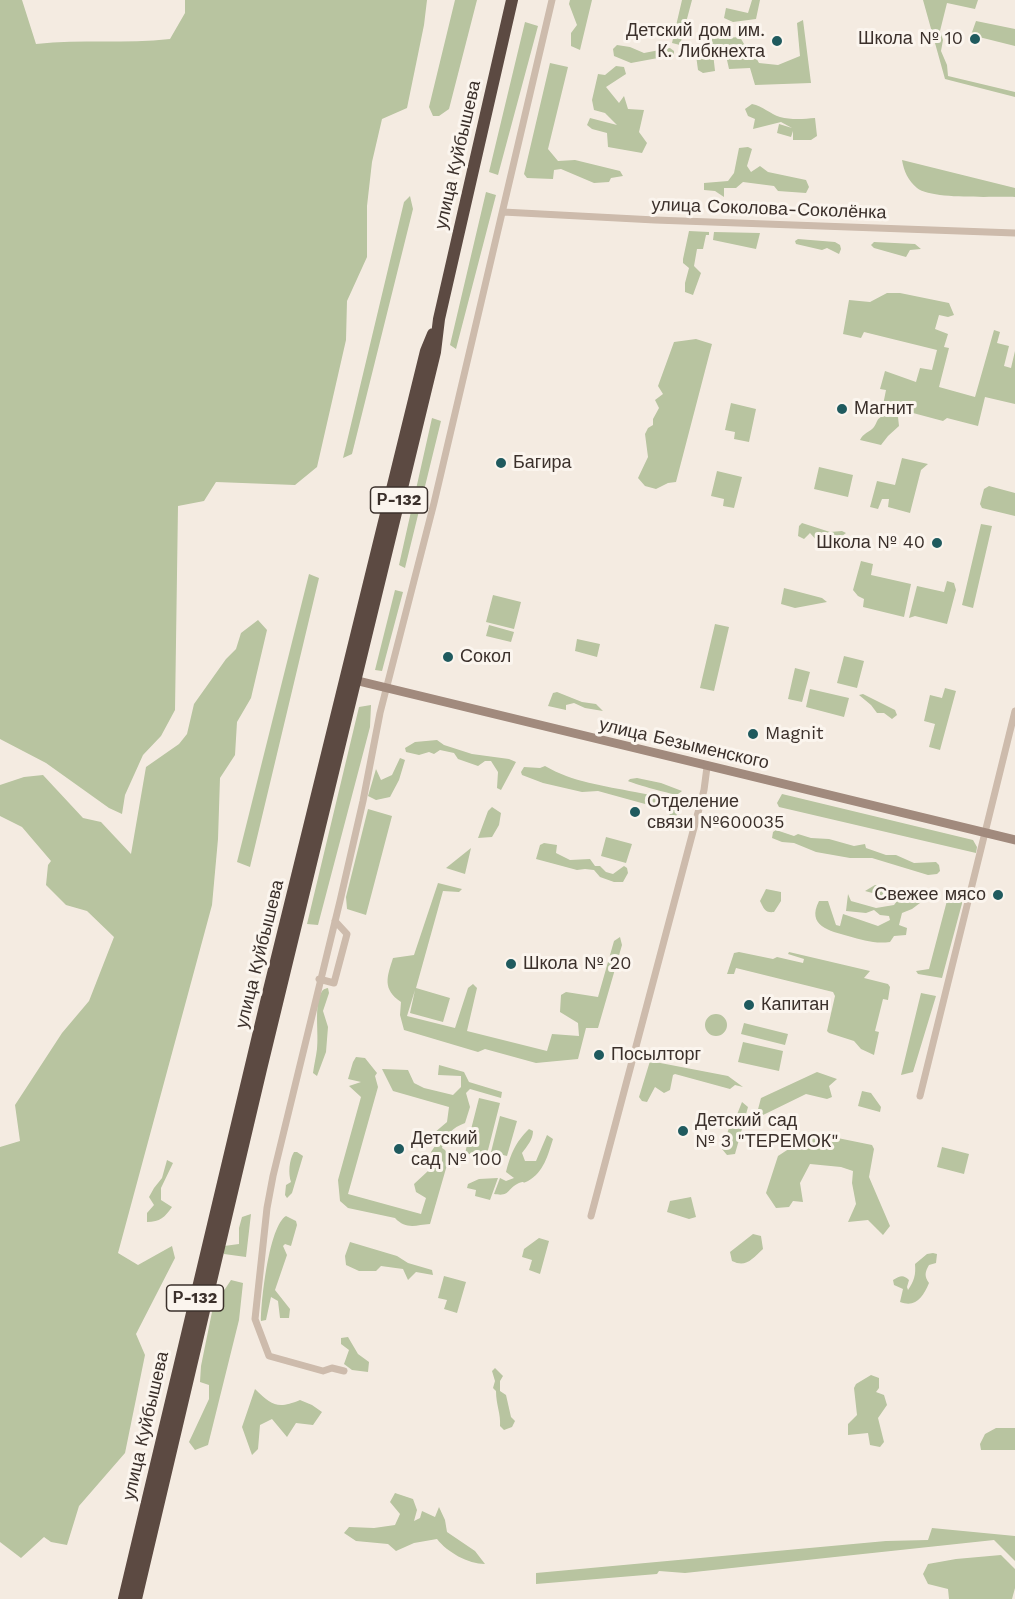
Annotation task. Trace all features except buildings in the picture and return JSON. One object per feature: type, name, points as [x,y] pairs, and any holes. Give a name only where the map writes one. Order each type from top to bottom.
[{"type":"highway","name":"улица Куйбышева","points":[[135,1599],[426,351],[439,319],[512,0]]},
{"type":"highway","name":"улица Куйбышева","points":[[124,1599],[350,679]]},
{"type":"main road","name":"улица Безыменского","points":[[350,679],[1015,840]]},
{"type":"street","points":[[344,1371],[332,1368],[323,1371],[269,1356],[255,1319],[267,1208],[363,801],[387,688],[434,503],[552,0]]},
{"type":"street","name":"улица Соколова-Соколёнка","points":[[502,212],[1015,232]]},
{"type":"street","points":[[920,1096],[1015,711]]},
{"type":"street","points":[[591,1216],[704,790],[708,766]]},
{"type":"street","points":[[320,979],[334,983],[347,934],[335,921]]},
{"type":"green space","points":[[0,0],[22,0],[36,44],[170,39],[185,13],[185,0],[427,0],[407,108],[382,119],[372,162],[367,206],[367,257],[347,301],[346,340],[317,467],[295,485],[216,482],[204,501],[178,506],[175,710],[161,736],[143,755],[125,795],[122,814],[109,808],[46,763],[0,739]]},
{"type":"green space","points":[[455,0],[477,0],[449,109],[439,116],[433,116],[429,107]]},
{"type":"green space","points":[[570,0],[592,0],[580,50],[571,46],[571,33],[577,25],[569,4]]},
{"type":"green space","points":[[682,0],[692,0],[680,45],[672,43]]},
{"type":"green space","points":[[752,0],[760,0],[756,19],[733,22],[724,18],[726,8],[748,13]]},
{"type":"green space","points":[[923,0],[978,0],[975,9],[947,3],[940,31],[943,40],[941,51],[947,65],[948,76],[1015,92],[1015,97],[945,79]]},
{"type":"green space","points":[[803,20],[811,83],[755,85],[750,68],[729,69],[725,51],[713,53],[715,71],[703,73],[698,70],[695,48],[709,42],[717,33],[723,38],[740,37],[751,49],[759,63],[778,65],[800,56],[797,23]]},
{"type":"green space","points":[[976,21],[1015,29],[1015,46],[971,35]]},
{"type":"green space","points":[[525,22],[538,26],[498,175],[489,172]]},
{"type":"green space","points":[[617,45],[644,53],[670,48],[674,51],[674,55],[631,63],[614,56],[613,49]]},
{"type":"green space","points":[[550,63],[568,67],[548,149],[558,161],[575,160],[620,171],[623,176],[611,178],[609,182],[594,183],[561,169],[554,170],[553,179],[527,178],[524,174]]},
{"type":"green space","points":[[616,66],[624,67],[626,74],[606,87],[619,103],[624,96],[628,109],[644,110],[639,132],[647,143],[642,153],[608,147],[607,133],[592,129],[587,125],[590,118],[617,125],[605,113],[594,110],[592,100],[598,74],[605,75]]},
{"type":"green space","points":[[752,104],[784,118],[815,118],[817,136],[811,140],[793,140],[793,131],[791,137],[777,133],[779,124],[792,128],[781,122],[753,129],[755,119],[748,116],[745,109]]},
{"type":"green space","points":[[739,148],[752,149],[747,166],[751,172],[760,166],[768,172],[806,180],[809,187],[806,193],[778,191],[774,186],[743,182],[736,188],[724,188],[724,197],[715,191],[704,190],[704,183],[728,181],[734,173]]},
{"type":"green space","points":[[902,160],[1015,188],[1015,197],[964,197],[925,192],[917,188],[909,179]]},
{"type":"green space","points":[[486,192],[496,195],[456,349],[450,345]]},
{"type":"green space","points":[[410,196],[413,209],[352,454],[343,458],[404,202]]},
{"type":"green space","points":[[689,231],[709,232],[709,235],[706,235],[703,249],[697,249],[694,266],[701,273],[693,295],[685,292],[689,268],[683,263]]},
{"type":"green space","points":[[714,232],[760,233],[756,249],[713,240]]},
{"type":"green space","points":[[798,239],[835,242],[840,245],[841,249],[839,254],[827,248],[822,250],[796,244],[795,241]]},
{"type":"green space","points":[[874,242],[915,244],[921,249],[910,250],[906,257],[874,248],[871,245]]},
{"type":"green space","points":[[887,293],[900,293],[949,303],[954,315],[948,317],[939,315],[935,329],[948,334],[944,347],[949,348],[939,387],[975,397],[994,330],[1000,332],[997,343],[1009,346],[1004,366],[1011,368],[1015,351],[1015,404],[985,397],[978,426],[947,418],[943,421],[883,405],[886,390],[880,389],[885,371],[916,382],[920,368],[932,370],[937,350],[864,332],[861,338],[843,334],[849,300],[870,302]]},
{"type":"green space","points":[[696,339],[712,344],[676,482],[656,489],[645,486],[638,478],[648,457],[645,434],[653,425],[653,419],[659,408],[655,400],[663,394],[658,386],[674,342]]},
{"type":"green space","points":[[731,403],[756,409],[749,442],[734,439],[735,432],[725,430]]},
{"type":"green space","points":[[883,416],[898,417],[899,426],[881,445],[860,440],[874,427],[878,419]]},
{"type":"green space","points":[[432,418],[441,421],[405,568],[399,565]]},
{"type":"green space","points":[[902,458],[928,464],[921,470],[910,513],[888,507],[889,499],[882,499],[878,509],[870,507],[877,481],[895,485]]},
{"type":"green space","points":[[819,467],[853,475],[848,497],[814,489]]},
{"type":"green space","points":[[717,471],[742,477],[734,508],[723,506],[724,499],[711,496]]},
{"type":"green space","points":[[989,486],[1015,493],[1015,516],[982,508],[980,504],[984,489]]},
{"type":"green space","points":[[802,523],[830,532],[846,533],[838,539],[842,542],[841,546],[831,545],[826,541],[819,543],[810,533],[804,539],[798,536],[799,526]]},
{"type":"green space","points":[[981,524],[992,526],[973,608],[962,605]]},
{"type":"green space","points":[[861,561],[873,564],[871,575],[911,584],[904,617],[863,607],[864,599],[853,590]]},
{"type":"green space","points":[[309,574],[319,578],[250,867],[237,862]]},
{"type":"green space","points":[[947,581],[954,583],[956,590],[947,624],[915,616],[909,618],[917,586],[944,592]]},
{"type":"green space","points":[[784,588],[822,598],[827,602],[795,608],[781,604]]},
{"type":"green space","points":[[395,590],[403,592],[382,671],[375,670]]},
{"type":"green space","points":[[493,595],[521,602],[514,629],[486,622]]},
{"type":"green space","points":[[258,620],[267,630],[251,698],[237,722],[235,755],[220,778],[218,839],[212,905],[118,1253],[138,1265],[172,1246],[175,1258],[136,1334],[145,1355],[125,1453],[79,1506],[67,1545],[51,1542],[44,1537],[21,1558],[0,1542],[0,1147],[20,1141],[15,1105],[62,1033],[89,1001],[114,937],[87,911],[66,905],[46,885],[48,865],[51,861],[22,827],[0,816],[0,785],[24,777],[43,775],[83,818],[101,822],[131,854],[146,767],[179,744],[187,734],[194,704],[226,659],[236,649],[241,633]]},
{"type":"green space","points":[[715,624],[729,627],[714,691],[700,688]]},
{"type":"green space","points":[[489,625],[514,632],[511,642],[486,636]]},
{"type":"green space","points":[[577,639],[600,644],[597,657],[575,651]]},
{"type":"green space","points":[[844,656],[864,661],[857,688],[837,683]]},
{"type":"green space","points":[[795,668],[810,672],[802,702],[788,699]]},
{"type":"green space","points":[[945,688],[956,691],[940,750],[929,747],[935,724],[924,721],[930,695],[942,698]]},
{"type":"green space","points":[[810,689],[849,698],[844,717],[806,707]]},
{"type":"green space","points":[[557,692],[582,702],[596,704],[603,711],[585,708],[574,703],[566,705],[566,710],[548,706],[553,693]]},
{"type":"green space","points":[[863,694],[895,710],[897,715],[892,719],[884,713],[877,713],[859,695]]},
{"type":"green space","points":[[371,705],[370,727],[318,925],[307,924],[359,707]]},
{"type":"green space","points":[[437,740],[444,745],[472,754],[516,762],[501,790],[497,788],[498,772],[491,761],[485,761],[478,766],[458,759],[454,753],[440,750],[434,754],[429,752],[419,755],[406,752],[405,748],[415,742]]},
{"type":"green space","points":[[400,758],[405,760],[399,780],[390,797],[376,800],[368,796],[376,769],[381,780],[392,775]]},
{"type":"green space","points":[[545,766],[577,780],[665,800],[674,805],[679,823],[678,828],[672,831],[669,819],[670,810],[665,805],[656,807],[598,791],[582,792],[543,783],[522,775],[521,772],[524,767]]},
{"type":"green space","points":[[637,778],[661,783],[682,791],[673,794],[628,781]]},
{"type":"green space","points":[[782,794],[973,840],[977,847],[976,853],[779,807],[777,803]]},
{"type":"green space","points":[[492,807],[501,813],[499,825],[492,837],[478,838],[488,811]]},
{"type":"green space","points":[[368,809],[392,816],[366,915],[347,909],[346,897]]},
{"type":"green space","points":[[776,830],[794,836],[798,834],[811,838],[829,839],[854,846],[865,844],[866,848],[886,855],[896,855],[914,863],[936,862],[940,871],[937,874],[928,875],[872,858],[850,858],[816,852],[794,843],[772,838]]},
{"type":"green space","points":[[606,837],[632,844],[626,863],[601,856]]},
{"type":"green space","points":[[544,843],[557,845],[556,853],[570,860],[590,859],[595,866],[600,866],[606,872],[613,874],[624,866],[628,873],[623,882],[614,882],[600,877],[594,870],[577,870],[536,859],[540,845]]},
{"type":"green space","points":[[471,848],[465,874],[446,868]]},
{"type":"green space","points":[[438,883],[462,889],[459,892],[443,891],[416,988],[450,998],[443,1022],[410,1013],[415,990],[407,1016],[455,1028],[468,988],[473,984],[477,988],[467,1031],[547,1051],[552,1034],[579,1036],[578,1023],[560,1012],[561,995],[566,992],[598,997],[614,941],[620,937],[622,945],[598,1028],[586,1028],[578,1059],[536,1063],[485,1049],[478,1052],[404,1030],[400,1015],[401,1002],[389,987],[389,971],[393,958],[414,955]]},
{"type":"green space","points":[[875,885],[921,898],[920,903],[902,913],[899,925],[907,928],[906,935],[894,936],[890,942],[874,942],[834,932],[818,922],[816,909],[819,901],[828,901],[836,925],[840,926],[843,914],[878,926],[890,920],[889,916],[880,915],[874,910],[866,913],[846,911],[848,894],[851,901],[876,908],[894,905],[897,901],[895,899],[865,891]]},
{"type":"green space","points":[[766,889],[781,892],[781,901],[774,912],[765,910],[760,901]]},
{"type":"green space","points":[[957,891],[964,896],[942,978],[918,974],[916,971],[929,969],[949,893]]},
{"type":"green space","points":[[789,952],[870,971],[864,978],[888,984],[890,987],[888,1000],[883,999],[875,1031],[879,1032],[874,1055],[861,1049],[854,1041],[827,1031],[835,996],[833,992],[736,968],[734,974],[727,974],[734,953],[803,963],[804,959],[788,954]]},
{"type":"green space","points":[[328,988],[329,993],[323,1011],[328,1027],[326,1052],[317,1076],[313,1073],[318,1005],[322,992]]},
{"type":"green space","points":[[921,993],[936,996],[913,1072],[901,1075]]},
{"type":"green space","points":[[716,1014],[726,1021],[727,1025],[720,1035],[716,1036],[706,1029],[705,1025],[712,1015]]},
{"type":"green space","points":[[744,1023],[788,1034],[785,1045],[741,1034]]},
{"type":"green space","points":[[743,1042],[783,1051],[779,1071],[738,1062]]},
{"type":"green space","points":[[356,1057],[365,1058],[377,1073],[375,1076],[378,1087],[348,1194],[421,1214],[426,1198],[416,1192],[414,1184],[428,1171],[431,1152],[437,1143],[434,1133],[447,1122],[449,1107],[393,1091],[382,1069],[408,1070],[414,1083],[424,1088],[453,1095],[461,1087],[461,1076],[438,1075],[439,1065],[464,1072],[469,1082],[502,1092],[501,1098],[470,1089],[466,1093],[470,1107],[465,1123],[450,1132],[442,1148],[449,1158],[430,1224],[416,1226],[403,1224],[395,1218],[348,1208],[340,1201],[338,1180],[361,1097],[349,1086],[361,1082],[348,1079]]},
{"type":"green space","points":[[650,1061],[728,1076],[743,1087],[735,1085],[730,1089],[675,1074],[670,1090],[664,1093],[655,1087],[647,1102],[642,1101],[639,1097]]},
{"type":"green space","points":[[817,1072],[837,1079],[829,1086],[832,1097],[827,1099],[806,1094],[761,1116],[757,1113],[761,1098]]},
{"type":"green space","points":[[862,1091],[871,1093],[881,1107],[880,1112],[858,1106]]},
{"type":"green space","points":[[479,1098],[500,1103],[486,1158],[465,1153]]},
{"type":"green space","points":[[742,1102],[748,1107],[735,1154],[727,1155],[722,1149],[731,1122],[734,1122]]},
{"type":"green space","points":[[500,1116],[517,1121],[507,1156],[491,1152]]},
{"type":"green space","points":[[529,1129],[533,1131],[533,1134],[522,1153],[525,1161],[536,1161],[547,1135],[553,1139],[545,1163],[528,1181],[515,1185],[506,1193],[494,1194],[500,1178],[506,1181],[514,1178],[506,1172],[508,1165],[517,1144]]},
{"type":"green space","points":[[813,1133],[872,1145],[874,1149],[869,1177],[890,1226],[883,1235],[868,1220],[848,1222],[856,1204],[852,1183],[853,1171],[841,1167],[810,1164],[800,1183],[803,1202],[793,1201],[789,1207],[776,1208],[766,1193],[778,1156]]},
{"type":"green space","points":[[942,1147],[969,1154],[964,1174],[937,1167]]},
{"type":"green space","points":[[294,1152],[303,1156],[292,1193],[287,1198],[286,1185],[291,1182],[290,1167]]},
{"type":"green space","points":[[167,1160],[173,1163],[161,1188],[161,1200],[172,1207],[162,1218],[147,1222],[147,1213],[154,1205],[149,1197],[162,1178]]},
{"type":"green space","points":[[498,1178],[490,1200],[475,1196],[476,1190],[467,1188],[468,1184],[479,1179]]},
{"type":"green space","points":[[691,1197],[696,1217],[689,1219],[667,1212],[670,1201]]},
{"type":"green space","points":[[251,1214],[246,1257],[224,1254],[224,1246],[239,1244],[242,1217]]},
{"type":"green space","points":[[286,1216],[296,1221],[297,1225],[291,1246],[285,1244],[283,1246],[287,1255],[275,1290],[290,1309],[289,1318],[280,1318],[278,1301],[271,1297],[266,1320],[261,1321],[264,1282],[271,1248],[280,1223]]},
{"type":"green space","points":[[753,1234],[761,1236],[763,1249],[745,1263],[732,1261],[730,1252]]},
{"type":"green space","points":[[539,1238],[549,1241],[540,1274],[529,1270],[532,1260],[522,1257],[524,1249]]},
{"type":"green space","points":[[350,1242],[397,1256],[408,1263],[432,1270],[433,1275],[416,1272],[408,1280],[403,1269],[381,1266],[376,1271],[359,1271],[346,1265],[345,1256]]},
{"type":"green space","points":[[927,1254],[937,1254],[936,1263],[929,1265],[927,1270],[926,1276],[929,1283],[924,1293],[910,1304],[900,1302],[903,1289],[894,1285],[893,1280],[901,1276],[907,1278],[909,1280],[908,1290],[914,1278],[915,1264]]},
{"type":"green space","points":[[444,1276],[466,1282],[457,1313],[444,1309],[447,1300],[438,1298]]},
{"type":"green space","points":[[231,1280],[243,1283],[239,1320],[208,1445],[195,1450],[189,1442],[209,1399],[209,1385],[200,1382],[213,1307]]},
{"type":"green space","points":[[348,1337],[358,1354],[369,1362],[368,1372],[352,1370],[344,1364],[349,1350],[341,1344],[341,1338]]},
{"type":"green space","points":[[495,1368],[503,1376],[500,1381],[500,1391],[506,1395],[511,1417],[515,1421],[512,1427],[504,1430],[500,1426],[496,1391],[493,1388],[495,1381],[492,1371]]},
{"type":"green space","points":[[871,1375],[879,1378],[879,1388],[876,1392],[884,1395],[887,1405],[878,1418],[884,1442],[880,1447],[870,1445],[868,1433],[848,1435],[848,1424],[857,1415],[854,1388],[856,1384]]},
{"type":"green space","points":[[255,1389],[276,1404],[281,1405],[300,1400],[322,1412],[313,1425],[296,1423],[287,1437],[272,1419],[260,1425],[258,1449],[252,1455],[242,1427]]},
{"type":"green space","points":[[996,1428],[1015,1428],[1015,1450],[981,1450],[980,1444],[985,1434]]},
{"type":"green space","points":[[395,1493],[413,1499],[417,1510],[414,1521],[420,1518],[422,1511],[435,1517],[439,1507],[447,1532],[475,1551],[485,1564],[458,1556],[437,1539],[414,1543],[396,1551],[388,1544],[356,1541],[344,1533],[349,1527],[374,1528],[395,1525],[400,1514],[390,1502]]},
{"type":"green space","points":[[932,1528],[1015,1536],[1015,1561],[994,1540],[685,1573],[659,1571],[657,1574],[536,1584],[536,1573],[886,1541],[928,1540]]},
{"type":"green space","points":[[1001,1555],[1015,1569],[1015,1588],[1012,1599],[949,1599],[948,1589],[928,1584],[923,1574],[928,1564]]},
{"type":"place","name":"Школа № 10","points":[[975,39]]},
{"type":"place","name":"Детский дом им. К. Либкнехта","points":[[777,41]]},
{"type":"place","name":"Магнит","points":[[842,409]]},
{"type":"place","name":"Багира","points":[[501,463]]},
{"type":"place","name":"Школа № 40","points":[[937,543]]},
{"type":"place","name":"Сокол","points":[[448,657]]},
{"type":"place","name":"Magnit","points":[[753,734]]},
{"type":"place","name":"Отделение связи №600035","points":[[635,812]]},
{"type":"place","name":"Свежее мясо","points":[[998,895]]},
{"type":"place","name":"Школа № 20","points":[[511,964]]},
{"type":"place","name":"Капитан","points":[[749,1005]]},
{"type":"place","name":"Посылторг","points":[[599,1055]]},
{"type":"place","name":"Детский сад № 3 \"ТЕРЕМОК\"","points":[[683,1131]]},
{"type":"place","name":"Детский сад № 100","points":[[399,1149]]}]
